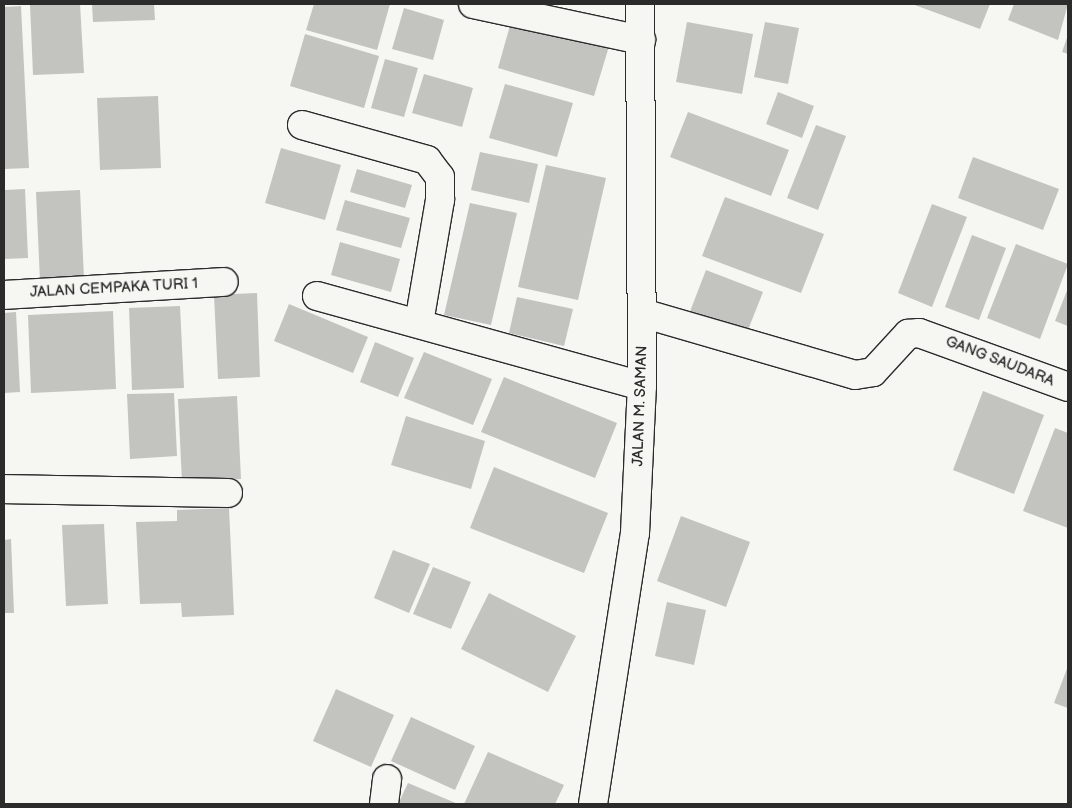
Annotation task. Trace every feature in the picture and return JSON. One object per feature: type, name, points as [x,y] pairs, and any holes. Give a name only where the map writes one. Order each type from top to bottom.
[{"type":"street","points":[[473,4],[641,40]]},
{"type":"street","name":"JALAN M. SAMAN","points":[[593,804],[635,533],[642,386],[640,4]]},
{"type":"street","points":[[302,126],[427,160],[440,177],[440,200],[420,323]]},
{"type":"street","name":"JALAN CEMPAKA TURI 1","points":[[4,295],[224,282]]},
{"type":"street","points":[[317,296],[642,386]]},
{"type":"street","name":"GANG SAUDARA","points":[[642,313],[855,374],[873,372],[908,334],[931,335],[1068,387]]},
{"type":"street","points":[[4,489],[228,493]]},
{"type":"building","points":[[30,4],[80,4],[84,73],[33,75]]},
{"type":"building","points":[[92,4],[154,4],[155,20],[93,22]]},
{"type":"building","points":[[314,4],[390,4],[377,50],[306,30]]},
{"type":"building","points":[[912,4],[990,4],[980,29]]},
{"type":"building","points":[[1014,4],[1068,4],[1058,40],[1008,20]]},
{"type":"building","points":[[21,6],[29,168],[4,169],[4,7]]},
{"type":"building","points":[[404,8],[444,20],[433,60],[392,49]]},
{"type":"building","points":[[513,15],[610,43],[594,96],[498,68]]},
{"type":"building","points":[[687,22],[753,34],[742,94],[676,82]]},
{"type":"building","points":[[765,22],[799,28],[788,84],[754,77]]},
{"type":"building","points":[[305,34],[379,56],[364,108],[290,86]]},
{"type":"building","points":[[1068,35],[1068,54],[1062,52]]},
{"type":"building","points":[[385,59],[418,68],[404,117],[371,108]]},
{"type":"building","points":[[424,74],[473,88],[462,127],[412,113]]},
{"type":"building","points":[[505,84],[573,103],[557,157],[489,138]]},
{"type":"building","points":[[778,92],[814,106],[802,138],[766,124]]},
{"type":"building","points":[[158,96],[161,168],[100,170],[97,98]]},
{"type":"building","points":[[688,112],[789,150],[771,196],[670,157]]},
{"type":"building","points":[[816,125],[846,136],[818,210],[787,198]]},
{"type":"building","points":[[281,148],[341,165],[325,220],[265,203]]},
{"type":"building","points":[[480,152],[538,164],[529,203],[471,190]]},
{"type":"building","points":[[973,157],[1059,189],[1043,230],[958,198]]},
{"type":"building","points":[[546,165],[606,178],[578,300],[518,287]]},
{"type":"building","points":[[357,169],[412,185],[405,208],[350,192]]},
{"type":"building","points":[[25,189],[28,258],[4,259],[4,190]]},
{"type":"building","points":[[80,190],[84,279],[40,281],[36,192]]},
{"type":"building","points":[[725,197],[824,234],[801,293],[702,256]]},
{"type":"building","points":[[345,200],[410,218],[401,248],[336,230]]},
{"type":"building","points":[[470,203],[517,213],[491,325],[444,315]]},
{"type":"building","points":[[932,204],[967,217],[932,307],[898,293]]},
{"type":"building","points":[[972,235],[1006,248],[979,320],[945,307]]},
{"type":"building","points":[[340,242],[400,259],[391,292],[331,275]]},
{"type":"building","points":[[1016,244],[1068,264],[1040,339],[987,318]]},
{"type":"building","points":[[706,270],[763,292],[746,335],[689,314]]},
{"type":"building","points":[[1068,288],[1068,326],[1055,321]]},
{"type":"building","points":[[257,293],[260,377],[218,379],[214,295]]},
{"type":"building","points":[[517,297],[573,309],[564,346],[509,333]]},
{"type":"building","points":[[289,304],[368,337],[353,373],[274,341]]},
{"type":"building","points":[[180,306],[184,388],[132,390],[129,308]]},
{"type":"building","points":[[113,311],[116,389],[31,393],[28,315]]},
{"type":"building","points":[[16,312],[20,392],[4,393],[4,313]]},
{"type":"building","points":[[375,342],[414,358],[398,397],[360,382]]},
{"type":"building","points":[[424,352],[492,379],[473,425],[404,398]]},
{"type":"building","points":[[504,377],[617,423],[595,478],[481,432]]},
{"type":"building","points":[[983,391],[1044,415],[1014,494],[953,470]]},
{"type":"building","points":[[174,393],[177,456],[130,459],[127,394]]},
{"type":"building","points":[[237,396],[241,479],[182,482],[178,399]]},
{"type":"building","points":[[406,416],[485,441],[471,489],[391,465]]},
{"type":"building","points":[[1055,428],[1068,433],[1068,528],[1023,511]]},
{"type":"building","points":[[494,467],[608,513],[584,573],[470,528]]},
{"type":"building","points":[[229,508],[234,615],[182,617],[181,603],[140,604],[136,522],[177,521],[177,510]]},
{"type":"building","points":[[681,516],[750,542],[726,607],[657,581]]},
{"type":"building","points":[[104,524],[108,604],[66,606],[62,525]]},
{"type":"building","points":[[11,539],[14,613],[4,613],[4,540]]},
{"type":"building","points":[[393,550],[430,564],[409,613],[374,598]]},
{"type":"building","points":[[433,567],[471,582],[451,629],[413,614]]},
{"type":"building","points":[[489,593],[576,636],[548,692],[461,649]]},
{"type":"building","points":[[667,602],[706,610],[694,665],[655,656]]},
{"type":"building","points":[[1068,666],[1068,708],[1054,703]]},
{"type":"building","points":[[336,689],[394,715],[371,767],[313,741]]},
{"type":"building","points":[[411,717],[475,746],[455,790],[391,761]]},
{"type":"building","points":[[488,752],[564,785],[555,804],[464,804]]},
{"type":"building","points":[[408,783],[458,804],[398,804]]}]
